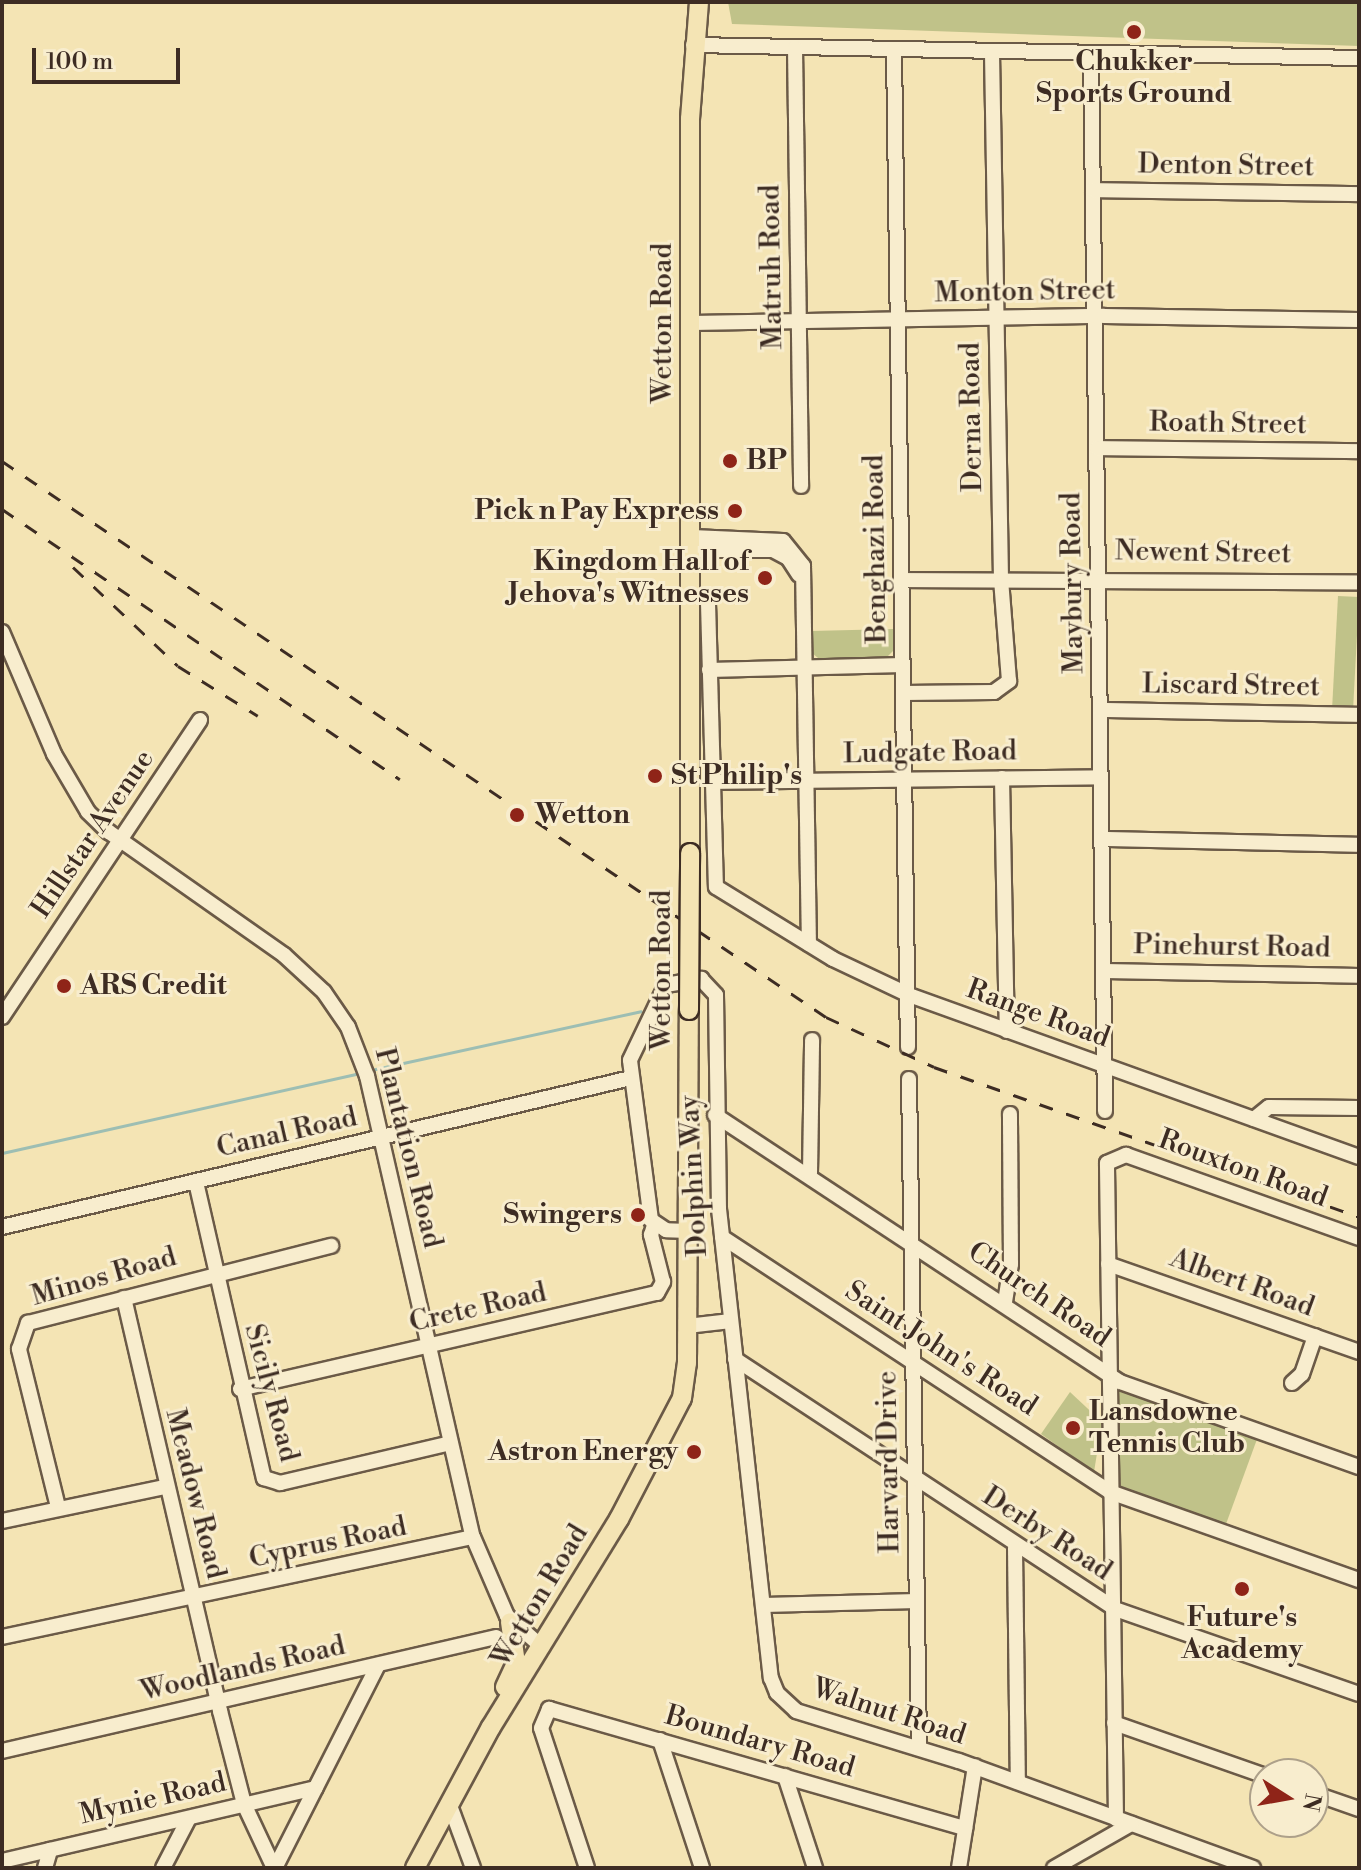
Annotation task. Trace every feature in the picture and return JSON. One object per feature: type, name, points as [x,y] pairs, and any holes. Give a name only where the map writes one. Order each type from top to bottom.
[{"type":"main road","name":"Wetton Road","points":[[415,1868],[491,1727],[542,1647],[676,1413],[686,1378],[693,45],[699,2]]},
{"type":"main road","points":[[491,1727],[492,1713],[516,1663],[510,1622]]},
{"type":"street","points":[[693,45],[1359,58]]},
{"type":"street","name":"Matruh Road","points":[[795,48],[801,486]]},
{"type":"street","name":"Benghazi Road","points":[[894,50],[908,1047]]},
{"type":"street","name":"Derna Road","points":[[904,693],[994,692],[1006,686],[1008,627],[1001,579],[992,51]]},
{"type":"street","name":"Maybury Road","points":[[1091,54],[1104,839],[1105,1111]]},
{"type":"street","name":"Denton Street","points":[[1093,190],[1359,194]]},
{"type":"street","name":"Monton Street","points":[[692,323],[1095,317],[1359,320]]},
{"type":"street","name":"Roath Street","points":[[1097,448],[1359,451]]},
{"type":"street","points":[[692,544],[783,541],[803,566],[809,944]]},
{"type":"street","name":"Newent Street","points":[[902,580],[1099,578],[1359,582]]},
{"type":"street","points":[[708,603],[712,782]]},
{"type":"street","name":"Plantation Road","points":[[2,632],[63,773],[88,812],[121,840],[284,955],[324,992],[362,1058],[473,1537],[510,1622],[542,1647]]},
{"type":"street","points":[[709,670],[903,665]]},
{"type":"street","name":"Liscard Street","points":[[1101,710],[1359,715]]},
{"type":"street","name":"Hillstar Avenue","points":[[2,1017],[200,720]]},
{"type":"street","name":"Ludgate Road","points":[[712,782],[1101,777]]},
{"type":"street","points":[[1002,778],[1007,1031]]},
{"type":"street","name":"Range Road","points":[[712,782],[716,887],[809,944],[909,995],[1359,1157]]},
{"type":"street","points":[[1104,839],[1359,845]]},
{"type":"street","name":"Pinehurst Road","points":[[1105,971],[1359,976]]},
{"type":"street","name":"Dolphin Way","points":[[689,1231],[654,1225],[631,1078],[632,1048],[666,985],[701,979],[716,995],[715,1115],[722,1237],[731,1321]]},
{"type":"street","points":[[810,1173],[812,1040]]},
{"type":"street","name":"Canal Road","points":[[2,1227],[631,1078]]},
{"type":"street","name":"Harvard Drive","points":[[909,1079],[919,1748]]},
{"type":"street","points":[[1254,1119],[1269,1107],[1359,1108]]},
{"type":"street","points":[[1005,1302],[1011,1264],[1010,1114]]},
{"type":"street","name":"Church Road","points":[[715,1115],[912,1240],[1110,1375],[1359,1467]]},
{"type":"street","name":"Rouxton Road","points":[[1108,1264],[1110,1159],[1126,1155],[1359,1238]]},
{"type":"street","name":"Sicily Road","points":[[196,1182],[260,1474],[268,1481],[450,1443]]},
{"type":"street","name":"Crete Road","points":[[240,1389],[657,1293],[663,1282],[651,1235],[654,1225]]},
{"type":"street","name":"Saint John's Road","points":[[722,1237],[1110,1492],[1359,1580]]},
{"type":"street","name":"Minos Road","points":[[58,1507],[19,1340],[36,1318],[331,1246]]},
{"type":"street","points":[[1054,1868],[1124,1821],[1114,1723],[1115,1609],[1110,1492],[1108,1264]]},
{"type":"street","name":"Albert Road","points":[[1108,1264],[1359,1352]]},
{"type":"street","name":"Meadow Road","points":[[124,1298],[165,1487],[244,1804],[274,1868]]},
{"type":"street","points":[[687,1326],[731,1321]]},
{"type":"street","name":"Walnut Road","points":[[731,1321],[771,1678],[785,1703],[815,1718],[975,1766],[1252,1868]]},
{"type":"street","points":[[1292,1383],[1302,1374],[1315,1336]]},
{"type":"street","name":"Derby Road","points":[[735,1359],[1015,1548],[1115,1609],[1359,1694]]},
{"type":"street","points":[[2,1521],[165,1487]]},
{"type":"street","name":"Cyprus Road","points":[[2,1637],[192,1593],[297,1579],[473,1537]]},
{"type":"street","points":[[1015,1548],[1018,1782]]},
{"type":"street","points":[[764,1605],[917,1601]]},
{"type":"street","name":"Woodlands Road","points":[[2,1751],[496,1637]]},
{"type":"street","points":[[274,1868],[378,1665]]},
{"type":"street","name":"Boundary Road","points":[[587,1868],[541,1728],[544,1714],[557,1710],[965,1828]]},
{"type":"street","points":[[1114,1723],[1249,1770]]},
{"type":"street","points":[[660,1740],[702,1868]]},
{"type":"street","points":[[959,1868],[975,1766]]},
{"type":"street","points":[[785,1776],[815,1868]]},
{"type":"street","name":"Mynie Road","points":[[2,1861],[316,1788]]},
{"type":"street","points":[[1329,1799],[1359,1809]]},
{"type":"street","points":[[449,1803],[473,1868]]},
{"type":"street","points":[[163,1868],[189,1818]]},
{"type":"street","points":[[45,1868],[50,1850]]},
{"type":"green space","name":"Chukker Sports Ground","points":[[728,2],[1359,2],[1359,46],[732,24]]},
{"type":"green space","points":[[1338,596],[1359,597],[1353,707],[1332,706]]},
{"type":"green space","points":[[893,629],[893,651],[886,658],[818,658],[812,653],[811,631]]},
{"type":"green space","points":[[1110,1375],[1260,1431],[1222,1535],[1110,1495]]},
{"type":"green space","name":"Lansdowne Tennis Club","points":[[1070,1392],[1102,1422],[1094,1472],[1041,1434]]},
{"type":"waterway","points":[[371,1070],[641,1011]]},
{"type":"waterway","points":[[2,1153],[360,1073]]},
{"type":"railway","points":[[2,461],[826,1017],[934,1067],[1359,1217]]},
{"type":"railway","points":[[2,509],[400,779]]},
{"type":"railway","points":[[73,567],[178,666],[258,716]]},
{"type":"place","name":"Chukker Sports Ground","points":[[1134,32]]},
{"type":"place","name":"BP","points":[[730,461]]},
{"type":"place","name":"Pick n Pay Express","points":[[735,511]]},
{"type":"place","name":"Kingdom Hall of Jehova's Witnesses","points":[[765,578]]},
{"type":"place","name":"St Philip's","points":[[655,776]]},
{"type":"place","name":"Wetton","points":[[517,815]]},
{"type":"place","name":"ARS Credit","points":[[64,986]]},
{"type":"place","name":"Swingers","points":[[638,1215]]},
{"type":"place","name":"Lansdowne Tennis Club","points":[[1073,1428]]},
{"type":"place","name":"Astron Energy","points":[[694,1452]]},
{"type":"place","name":"Future's Academy","points":[[1242,1589]]}]
